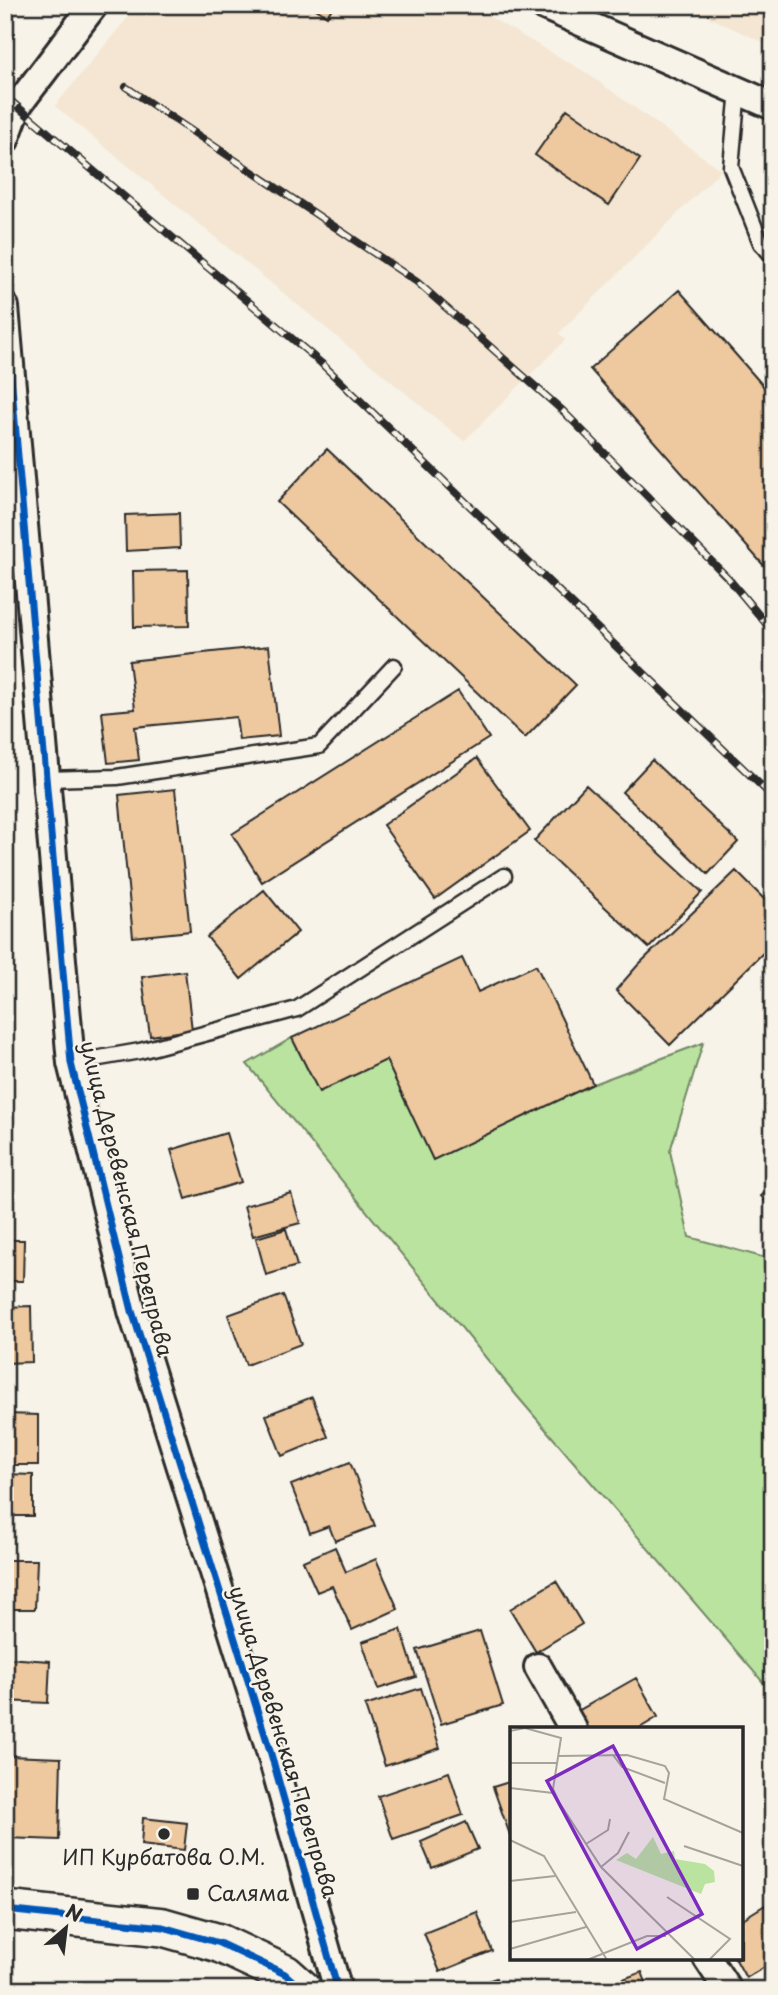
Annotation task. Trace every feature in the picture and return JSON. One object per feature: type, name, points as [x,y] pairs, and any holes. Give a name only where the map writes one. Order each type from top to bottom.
[{"type":"street","points":[[5,140],[18,104],[94,5]]},
{"type":"street","points":[[542,5],[773,106]]},
{"type":"street","name":"улица Деревенская Переправа","points":[[5,307],[71,1063],[132,1311],[271,1754],[338,1990]]},
{"type":"street","points":[[538,1667],[572,1727]]},
{"type":"street","points":[[5,1910],[163,1927],[219,1943],[285,1974],[303,1990]]},
{"type":"street","points":[[708,1960],[728,1990]]},
{"type":"lane","points":[[738,89],[731,167],[761,243],[773,256]]},
{"type":"lane","points":[[47,779],[117,777],[319,746],[394,666]]},
{"type":"lane","points":[[71,1063],[140,1051],[297,1009],[504,877]]},
{"type":"shaded area","points":[[138,5],[469,5],[585,72],[721,170],[559,333],[565,340],[464,441],[55,106]]},
{"type":"shaded area","points":[[682,5],[773,5],[773,47]]},
{"type":"green space","points":[[292,1038],[319,1092],[386,1060],[433,1160],[593,1084],[703,1043],[670,1151],[689,1237],[773,1260],[773,1694],[517,1396],[247,1064]]},
{"type":"building","points":[[310,5],[334,5],[327,16]]},
{"type":"building","points":[[567,109],[640,159],[609,205],[535,155]]},
{"type":"building","points":[[679,290],[773,397],[773,576],[590,369]]},
{"type":"building","points":[[327,449],[576,685],[525,738],[277,502]]},
{"type":"building","points":[[179,513],[180,548],[126,551],[125,515]]},
{"type":"building","points":[[188,570],[189,626],[134,627],[133,571]]},
{"type":"building","points":[[269,646],[279,736],[239,740],[236,717],[135,727],[139,760],[108,763],[102,712],[135,709],[129,661]]},
{"type":"building","points":[[458,691],[489,738],[262,882],[232,834]]},
{"type":"building","points":[[477,758],[530,831],[435,899],[383,825]]},
{"type":"building","points":[[652,760],[738,842],[708,874],[622,792]]},
{"type":"building","points":[[586,785],[702,892],[649,948],[534,841]]},
{"type":"building","points":[[175,789],[190,931],[133,937],[119,795]]},
{"type":"building","points":[[736,871],[773,908],[773,943],[670,1045],[616,990],[638,965]]},
{"type":"building","points":[[264,890],[298,932],[241,979],[207,937]]},
{"type":"building","points":[[462,958],[478,992],[536,965],[593,1084],[433,1160],[386,1060],[319,1092],[292,1038]]},
{"type":"building","points":[[185,971],[192,1030],[150,1036],[142,977]]},
{"type":"building","points":[[226,1133],[241,1182],[186,1199],[171,1150]]},
{"type":"building","points":[[773,1186],[773,1210],[761,1196]]},
{"type":"building","points":[[291,1193],[300,1223],[253,1236],[244,1206]]},
{"type":"building","points":[[286,1229],[297,1266],[266,1275],[256,1238]]},
{"type":"building","points":[[5,1240],[24,1240],[23,1281],[5,1281]]},
{"type":"building","points":[[283,1295],[301,1344],[246,1365],[228,1315]]},
{"type":"building","points":[[31,1306],[32,1362],[5,1363],[5,1307]]},
{"type":"building","points":[[312,1397],[328,1437],[282,1456],[266,1415]]},
{"type":"building","points":[[5,1414],[38,1415],[38,1465],[5,1465]]},
{"type":"building","points":[[350,1462],[375,1526],[335,1541],[329,1526],[310,1533],[291,1485]]},
{"type":"building","points":[[5,1474],[33,1475],[33,1516],[5,1516]]},
{"type":"building","points":[[335,1547],[346,1572],[376,1559],[398,1609],[352,1630],[332,1586],[317,1592],[303,1561]]},
{"type":"building","points":[[5,1560],[37,1560],[35,1609],[5,1609]]},
{"type":"building","points":[[556,1581],[582,1624],[536,1652],[510,1609]]},
{"type":"building","points":[[401,1629],[416,1677],[378,1689],[362,1642]]},
{"type":"building","points":[[480,1631],[503,1705],[441,1724],[417,1650]]},
{"type":"building","points":[[5,1658],[50,1661],[48,1703],[5,1701]]},
{"type":"building","points":[[636,1678],[658,1717],[641,1727],[587,1727],[578,1711]]},
{"type":"building","points":[[421,1688],[440,1748],[385,1766],[365,1706]]},
{"type":"building","points":[[8,1756],[61,1758],[59,1840],[5,1838]]},
{"type":"building","points":[[449,1772],[463,1815],[393,1839],[378,1796]]},
{"type":"building","points":[[510,1782],[510,1835],[493,1787]]},
{"type":"building","name":"ИП Курбатова О.М.","points":[[143,1818],[187,1823],[184,1850],[141,1845]]},
{"type":"building","points":[[466,1822],[478,1849],[432,1868],[421,1842]]},
{"type":"building","points":[[765,1905],[773,1917],[773,1962],[746,1978],[736,1960],[743,1960],[743,1919]]},
{"type":"building","points":[[477,1912],[492,1951],[440,1972],[424,1933]]},
{"type":"building","points":[[642,1972],[649,1990],[599,1990],[599,1988]]},
{"type":"building","points":[[496,1978],[500,1990],[461,1990]]},
{"type":"railway","points":[[126,87],[417,282],[563,411],[728,578],[773,632]]},
{"type":"railway","points":[[5,96],[321,363],[773,797]]},
{"type":"cycle path","points":[[5,307],[71,1063],[132,1311],[271,1754],[338,1990]]},
{"type":"cycle path","points":[[5,1910],[163,1927],[219,1943],[285,1974],[303,1990]]},
{"type":"place","name":"ИП Курбатова О.М.","points":[[164,1834]]},
{"type":"place","name":"Саляма","points":[[193,1894]]}]
